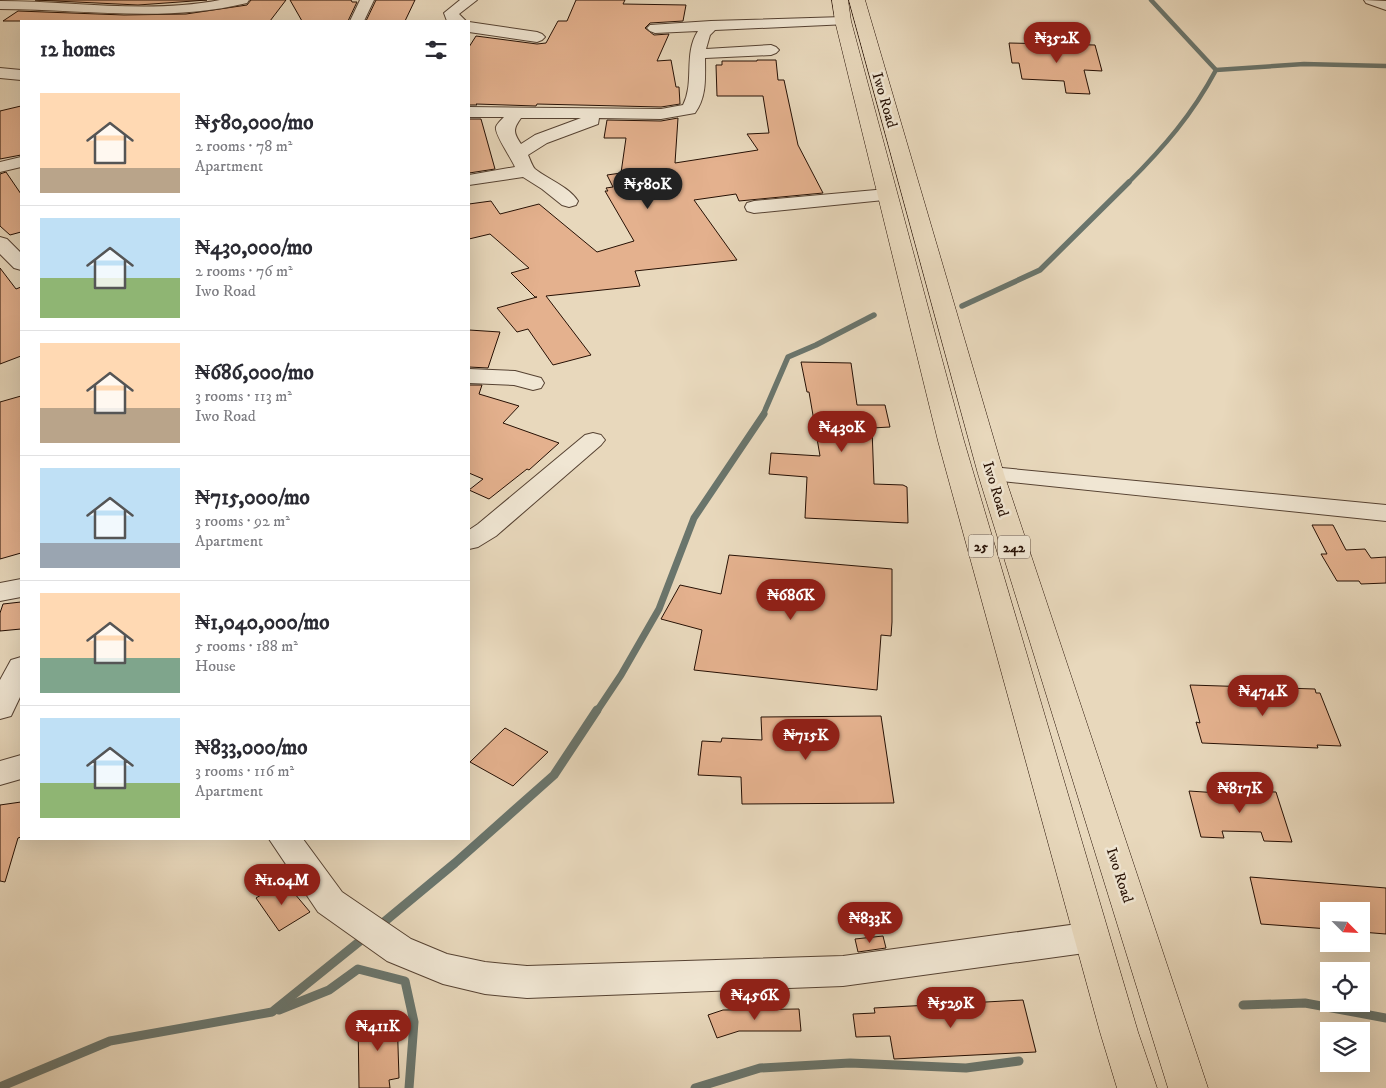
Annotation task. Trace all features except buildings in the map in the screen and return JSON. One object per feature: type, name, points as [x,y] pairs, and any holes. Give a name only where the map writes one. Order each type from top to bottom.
[{"type":"main road","name":"Iwo Road","points":[[846,7],[991,474],[1188,1088]]},
{"type":"main road","name":"Iwo Road","points":[[863,60],[887,195],[954,450],[1137,1088]]},
{"type":"street","points":[[0,5],[178,8],[227,4],[242,0]]},
{"type":"street","points":[[357,20],[367,0]]},
{"type":"street","points":[[456,20],[452,18],[451,13],[470,0]]},
{"type":"street","points":[[1371,0],[1386,6]]},
{"type":"street","points":[[215,20],[227,4]]},
{"type":"street","points":[[654,28],[711,25],[846,7]]},
{"type":"street","points":[[470,112],[661,114],[689,109],[695,101],[697,54],[701,36],[711,25]]},
{"type":"street","points":[[470,27],[537,37]]},
{"type":"street","points":[[697,54],[770,50]]},
{"type":"street","points":[[0,74],[20,75]]},
{"type":"street","points":[[516,112],[505,127],[505,134],[518,153],[526,171],[549,185],[569,201]]},
{"type":"street","points":[[518,153],[541,139],[565,129],[615,113]]},
{"type":"street","points":[[0,167],[20,162]]},
{"type":"street","points":[[470,180],[526,171]]},
{"type":"street","points":[[754,206],[887,195]]},
{"type":"street","points":[[0,243],[20,263]]},
{"type":"street","points":[[470,376],[515,378],[533,383]]},
{"type":"street","points":[[470,540],[487,530],[593,440]]},
{"type":"street","points":[[991,474],[1386,513]]},
{"type":"street","points":[[0,592],[20,588]]},
{"type":"street","points":[[0,708],[20,669]]},
{"type":"street","points":[[0,773],[20,767]]},
{"type":"street","points":[[286,840],[330,902],[399,950],[443,969],[485,978],[527,982],[843,971],[1092,936]]},
{"type":"waterway","points":[[1151,0],[1216,70]]},
{"type":"waterway","points":[[1216,70],[1304,64],[1386,66]]},
{"type":"waterway","points":[[1128,183],[1177,130],[1197,102],[1216,70]]},
{"type":"waterway","points":[[962,306],[1040,270],[1128,183]]},
{"type":"waterway","points":[[763,415],[788,357],[816,345],[874,315]]},
{"type":"waterway","points":[[597,711],[621,675],[659,609],[694,518],[764,414]]},
{"type":"waterway","points":[[378,927],[455,863],[554,775],[597,710]]},
{"type":"waterway","points":[[0,1087],[110,1041],[272,1012],[365,937]]},
{"type":"waterway","points":[[279,1010],[329,990],[358,969],[405,981],[414,1022],[409,1088]]},
{"type":"waterway","points":[[1243,1005],[1305,1003],[1386,1018]]},
{"type":"waterway","points":[[695,1088],[760,1068],[850,1063],[966,1068],[1019,1061]]}]
